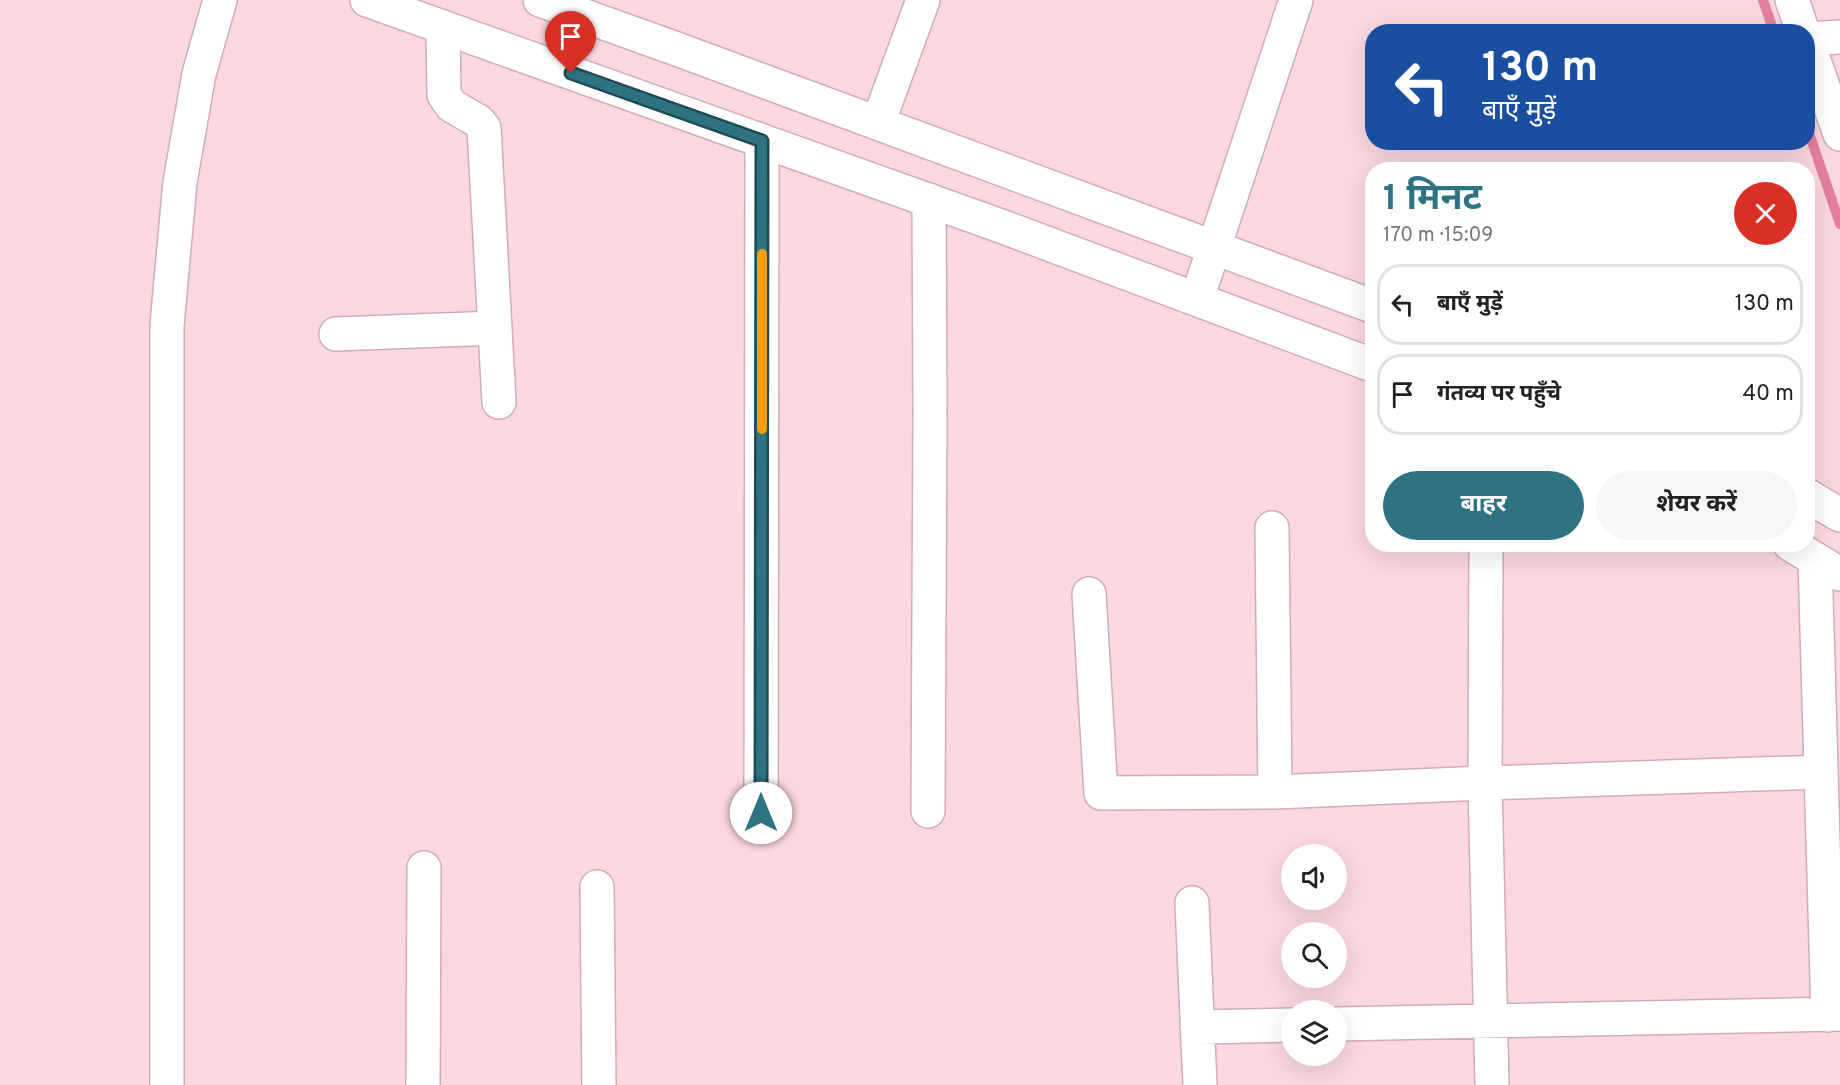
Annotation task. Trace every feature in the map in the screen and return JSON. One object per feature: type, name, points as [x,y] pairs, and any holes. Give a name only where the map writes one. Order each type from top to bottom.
[{"type":"street","points":[[167,1085],[167,325],[180,182],[199,74],[220,0]]},
{"type":"street","points":[[367,0],[929,200],[1365,362]]},
{"type":"street","points":[[540,0],[1365,303]]},
{"type":"street","points":[[878,123],[923,0]]},
{"type":"street","points":[[1197,299],[1296,0]]},
{"type":"street","points":[[1792,0],[1800,24]]},
{"type":"street","points":[[443,27],[444,95],[452,106],[478,121],[484,128],[499,402]]},
{"type":"street","points":[[1815,39],[1840,37]]},
{"type":"street","points":[[1815,64],[1840,134]]},
{"type":"street","points":[[761,813],[762,141]]},
{"type":"street","points":[[928,811],[929,200]]},
{"type":"street","points":[[336,334],[495,328]]},
{"type":"street","points":[[1815,500],[1840,515]]},
{"type":"street","points":[[1272,528],[1275,792]]},
{"type":"street","points":[[1485,552],[1485,783],[1492,1085]]},
{"type":"street","points":[[1347,1024],[1834,1014],[1821,772],[1815,559]]},
{"type":"street","points":[[1089,594],[1101,793],[1275,792],[1821,772]]},
{"type":"street","points":[[423,1085],[424,868]]},
{"type":"street","points":[[597,887],[599,1085]]},
{"type":"street","points":[[1192,903],[1200,1085]]},
{"type":"street","points":[[1197,1027],[1281,1025]]},
{"type":"waterway","points":[[1763,0],[1771,24]]},
{"type":"waterway","points":[[1815,150],[1840,224]]},
{"type":"slow traffic","points":[[762,254],[762,429]]},
{"type":"route","points":[[571,73],[762,141],[761,813]]}]
